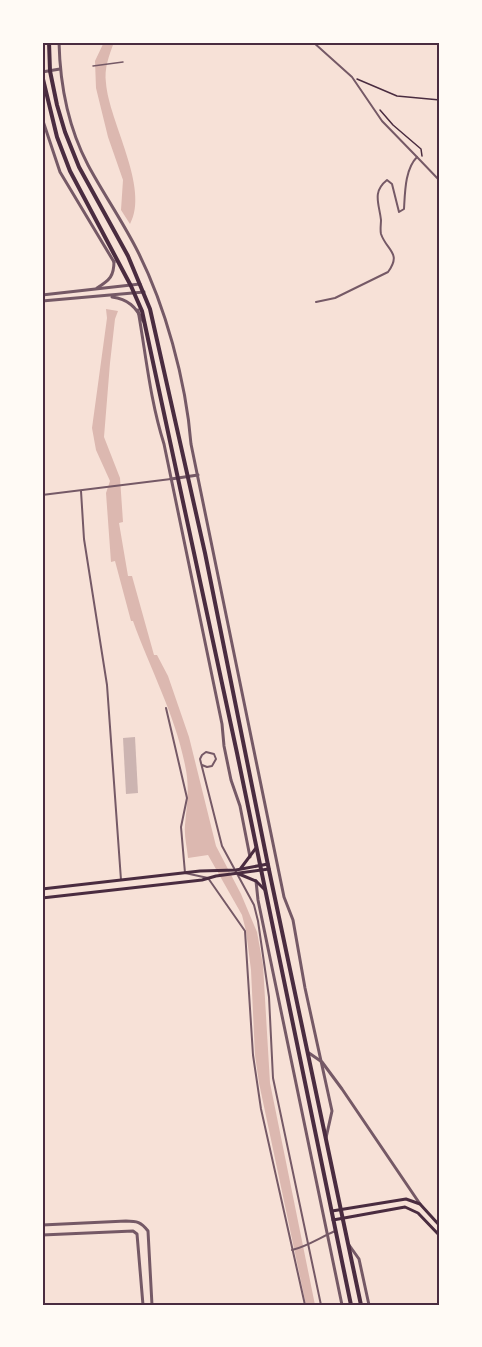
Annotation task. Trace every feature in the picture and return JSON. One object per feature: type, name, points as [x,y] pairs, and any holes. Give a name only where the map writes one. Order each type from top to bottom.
[{"type":"highway","points":[[49,42],[50,71],[57,105],[79,167],[128,256],[150,309],[188,477],[361,1305]]},
{"type":"highway","points":[[42,74],[57,137],[70,171],[131,286],[146,326],[351,1305]]},
{"type":"main road","points":[[236,872],[256,848]]},
{"type":"main road","points":[[42,889],[185,873],[216,874],[268,867]]},
{"type":"main road","points":[[236,872],[256,881],[264,889]]},
{"type":"main road","points":[[42,898],[208,878],[216,874]]},
{"type":"main road","points":[[332,1210],[405,1199],[420,1204],[440,1226]]},
{"type":"main road","points":[[333,1220],[405,1208],[418,1213],[440,1236]]},
{"type":"street","points":[[59,42],[60,69],[69,116],[86,162],[136,248],[162,306],[189,417],[191,444],[284,897],[293,920],[305,988],[332,1111],[326,1138]]},
{"type":"street","points":[[313,42],[352,77],[382,121],[440,181]]},
{"type":"street","points":[[93,66],[123,62]]},
{"type":"street","points":[[42,74],[60,69]]},
{"type":"street","points":[[42,118],[60,172],[114,262]]},
{"type":"street","points":[[316,302],[335,298],[388,272],[393,265],[394,255],[381,233],[378,189],[387,180],[392,184],[399,212],[405,209],[407,182],[412,162],[417,157]]},
{"type":"street","points":[[95,289],[111,279],[114,272],[114,253]]},
{"type":"street","points":[[42,295],[140,284]]},
{"type":"street","points":[[42,301],[144,292]]},
{"type":"street","points":[[105,296],[122,298],[138,310],[146,326]]},
{"type":"street","points":[[138,310],[148,381],[220,713],[231,780],[240,806],[250,856]]},
{"type":"street","points":[[42,495],[198,476]]},
{"type":"street","points":[[81,491],[84,539],[107,685],[121,880]]},
{"type":"street","points":[[166,708],[187,798],[181,827],[185,873],[208,878],[245,931],[253,1055],[261,1109],[305,1305]]},
{"type":"street","points":[[202,765],[212,766],[215,757],[209,752],[200,757],[222,846],[254,905],[258,921],[269,997],[273,1078],[321,1305]]},
{"type":"street","points":[[268,867],[277,862]]},
{"type":"street","points":[[268,867],[278,867]]},
{"type":"street","points":[[256,881],[258,900],[342,1305]]},
{"type":"street","points":[[309,1053],[322,1062],[420,1204]]},
{"type":"street","points":[[42,1226],[138,1221],[148,1231],[152,1305]]},
{"type":"street","points":[[42,1235],[133,1231],[137,1234],[143,1305]]},
{"type":"street","points":[[292,1250],[307,1247],[316,1239],[336,1231]]},
{"type":"street","points":[[348,1243],[359,1259],[369,1305]]},
{"type":"path","points":[[352,77],[359,85]]},
{"type":"path","points":[[352,77],[397,96],[440,100]]},
{"type":"path","points":[[379,109],[393,125],[421,149],[423,162]]},
{"type":"shaded area","points":[[104,42],[114,42],[106,67],[106,83],[132,174],[135,209],[130,224],[121,210],[123,180],[108,137],[96,88],[95,61]]},
{"type":"shaded area","points":[[106,309],[118,311],[110,363],[104,437],[120,478],[123,522],[119,523],[128,576],[132,576],[154,655],[157,655],[168,676],[189,737],[216,846],[241,894],[257,932],[263,965],[270,1083],[315,1305],[306,1305],[259,1083],[255,1055],[251,970],[242,915],[208,855],[188,858],[185,829],[188,795],[181,746],[162,692],[133,621],[131,621],[115,561],[111,562],[106,493],[110,481],[96,450],[92,428],[107,318]]},
{"type":"building","points":[[135,737],[138,793],[126,794],[123,738]]}]
